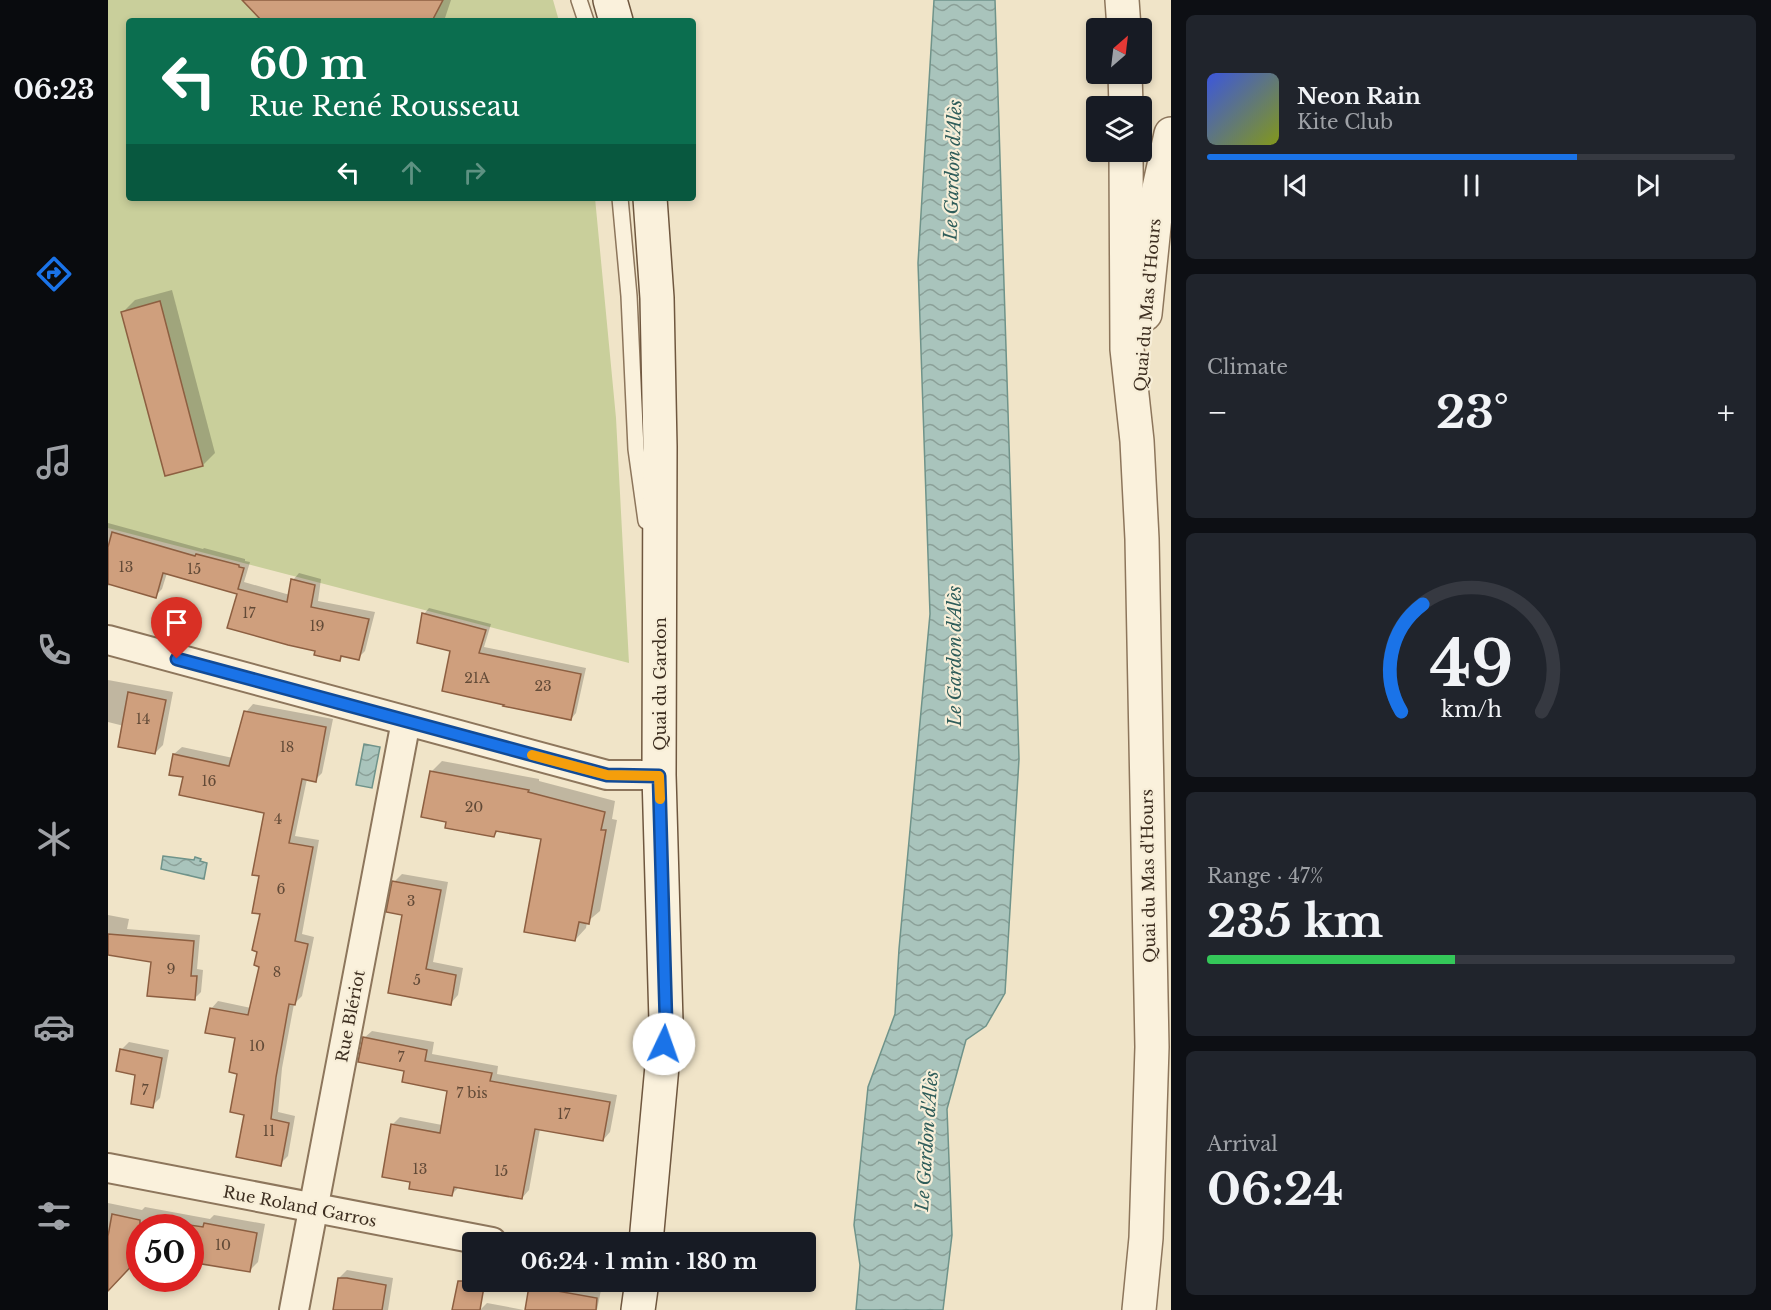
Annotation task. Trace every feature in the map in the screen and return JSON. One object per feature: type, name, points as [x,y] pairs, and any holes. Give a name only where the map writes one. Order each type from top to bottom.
[{"type":"street","points":[[610,0],[615,18]]},
{"type":"street","points":[[1122,0],[1123,18]]},
{"type":"street","name":"Quai du Mas d'Hours","points":[[1137,441],[1142,349],[1157,198],[1171,134]]},
{"type":"street","name":"Quai du Mas d'Hours","points":[[1126,162],[1127,349],[1137,441],[1142,562],[1152,1047],[1146,1238],[1139,1310]]},
{"type":"street","name":"Quai du Gardon","points":[[647,1232],[666,1022],[659,776],[660,447],[657,310],[650,201]]},
{"type":"street","points":[[108,640],[607,775],[659,776]]},
{"type":"street","name":"Rue Blériot","points":[[294,1310],[406,721]]},
{"type":"street","name":"Rue Roland Garros","points":[[108,1168],[462,1236]]},
{"type":"street","points":[[638,1310],[640,1292]]},
{"type":"lane","points":[[579,0],[585,18]]},
{"type":"lane","points":[[620,201],[629,296],[636,449],[660,620]]},
{"type":"green space","points":[[108,0],[553,0],[558,18],[126,18],[126,201],[595,201],[616,418],[629,663],[108,528]]},
{"type":"water","name":"Le Gardon d'Alès","points":[[934,0],[995,0],[1019,759],[1005,993],[986,1026],[966,1040],[947,1109],[952,1235],[943,1310],[856,1310],[860,1265],[854,1225],[868,1087],[895,1014],[930,614],[918,263]]},
{"type":"water","points":[[364,744],[380,747],[372,788],[356,785]]},
{"type":"water","points":[[163,856],[201,859],[200,861],[207,863],[204,879],[161,869]]},
{"type":"building","points":[[242,0],[443,0],[434,18],[259,18]]},
{"type":"building","points":[[160,301],[203,466],[165,476],[121,312]]},
{"type":"building","points":[[112,532],[195,556],[196,554],[239,565],[244,568],[238,589],[287,602],[291,579],[315,585],[311,607],[369,619],[359,660],[341,656],[340,661],[314,655],[315,651],[227,628],[237,594],[163,573],[156,598],[108,584],[108,547]]},
{"type":"building","points":[[422,613],[486,630],[479,653],[581,674],[571,720],[442,691],[450,651],[417,643]]},
{"type":"building","points":[[128,692],[166,700],[155,754],[118,747]]},
{"type":"building","points":[[244,711],[326,727],[316,782],[302,779],[289,843],[313,847],[295,941],[308,944],[295,1005],[289,1004],[271,1119],[289,1123],[281,1166],[236,1157],[244,1115],[230,1112],[237,1074],[229,1072],[235,1038],[205,1033],[210,1008],[248,1015],[259,967],[254,965],[257,952],[252,950],[260,914],[252,913],[259,876],[252,875],[264,813],[179,795],[183,777],[169,775],[173,754],[229,766]]},
{"type":"building","points":[[430,771],[529,790],[528,792],[605,812],[601,830],[606,830],[589,924],[579,922],[575,941],[524,932],[541,839],[496,831],[494,837],[445,828],[446,822],[421,817]]},
{"type":"building","points":[[392,881],[441,890],[426,969],[456,975],[451,1005],[388,993],[402,915],[386,912]]},
{"type":"building","points":[[108,934],[194,941],[191,976],[197,976],[195,1000],[147,996],[151,962],[108,955]]},
{"type":"building","points":[[363,1037],[427,1050],[425,1061],[492,1073],[490,1081],[610,1102],[603,1141],[535,1129],[522,1199],[454,1187],[452,1196],[409,1189],[410,1182],[382,1177],[391,1124],[440,1133],[447,1091],[402,1082],[404,1071],[358,1062]]},
{"type":"building","points":[[120,1049],[162,1058],[153,1108],[131,1104],[135,1075],[116,1071]]},
{"type":"building","points":[[112,1214],[126,1217],[126,1272],[108,1291],[108,1236]]},
{"type":"building","points":[[204,1223],[257,1233],[250,1272],[204,1264]]},
{"type":"building","points":[[338,1278],[386,1285],[382,1310],[333,1310]]},
{"type":"building","points":[[458,1281],[462,1281],[462,1292],[483,1292],[480,1310],[452,1310]]},
{"type":"building","points":[[528,1292],[563,1292],[597,1298],[596,1310],[525,1310]]},
{"type":"slow traffic","points":[[532,755],[607,775],[659,776],[660,799]]},
{"type":"route","points":[[177,659],[607,775],[659,776],[666,1022],[664,1044]]}]
